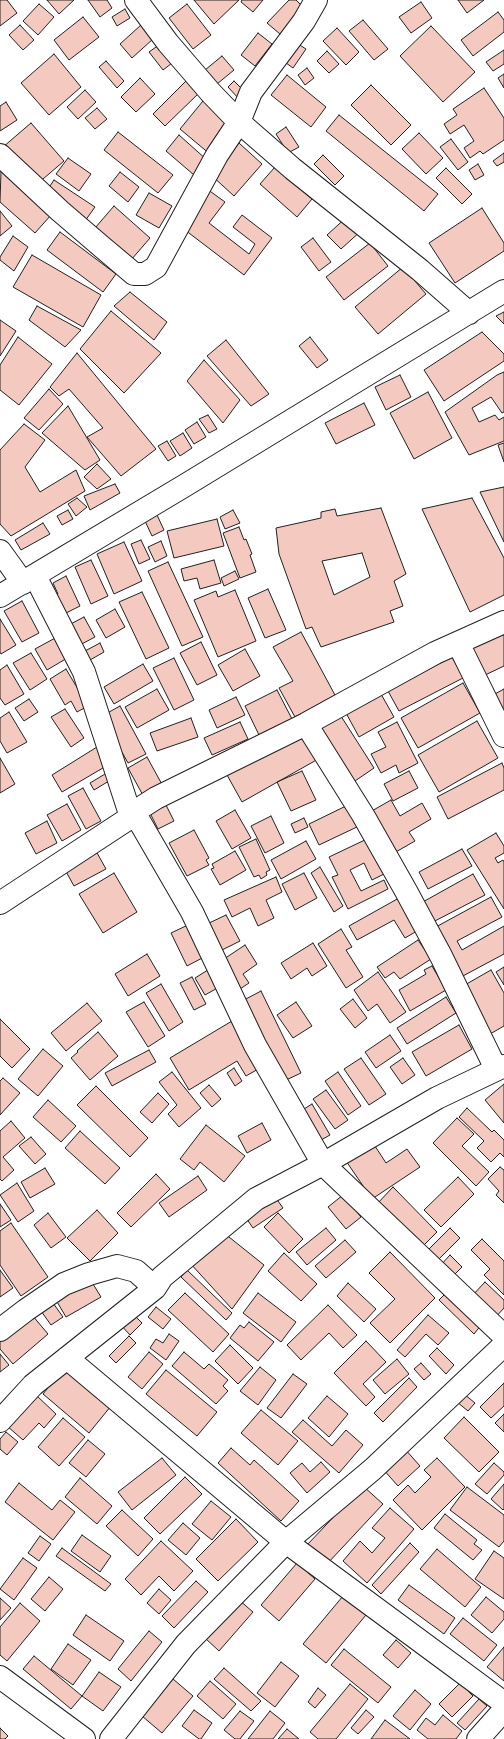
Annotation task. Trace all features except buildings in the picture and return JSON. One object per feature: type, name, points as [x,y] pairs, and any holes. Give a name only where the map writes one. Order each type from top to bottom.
[{"type":"street","points":[[136,0],[168,43],[211,93],[239,122],[293,169],[420,270],[469,313]]},
{"type":"street","points":[[0,156],[60,211],[134,274],[145,274],[156,267],[201,182],[239,122],[251,92],[304,21],[316,0]]},
{"type":"street","points":[[0,596],[504,291]]},
{"type":"street","points":[[0,551],[29,579],[84,672],[133,814],[192,912],[255,1045],[323,1164],[504,1336]]},
{"type":"street","points":[[0,903],[156,798],[306,724],[435,653],[504,622]]},
{"type":"street","points":[[458,643],[504,736]]},
{"type":"street","points":[[0,1421],[33,1385],[155,1288],[162,1277],[256,1198],[323,1164],[436,1098],[500,1067],[406,891],[363,815],[306,724]]},
{"type":"street","points":[[0,1330],[64,1284],[89,1274],[117,1266],[136,1271],[155,1288]]},
{"type":"street","points":[[111,1739],[186,1644],[286,1542],[373,1469],[504,1345]]},
{"type":"street","points":[[67,1358],[286,1542],[504,1703]]},
{"type":"street","points":[[0,1677],[84,1739]]},
{"type":"street","points":[[478,1739],[504,1710]]}]
